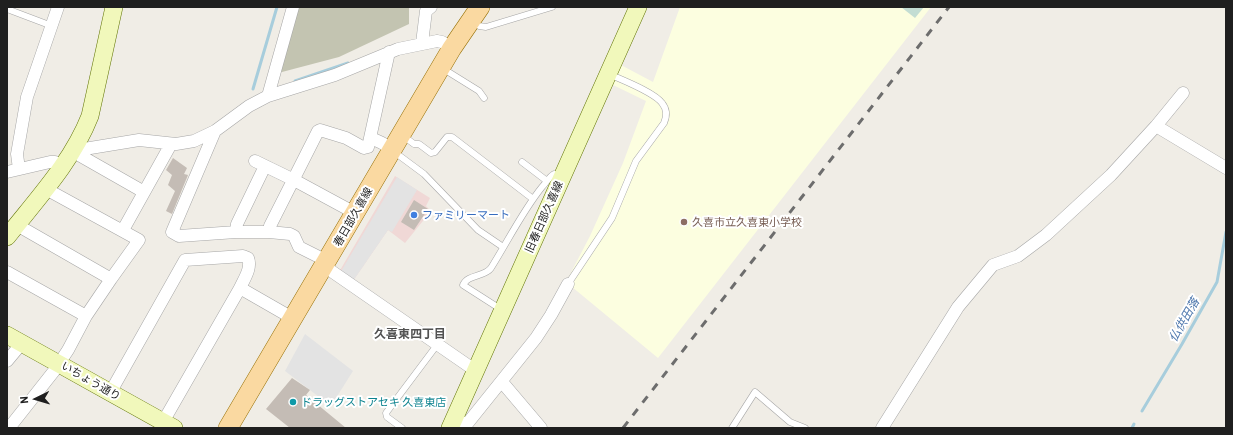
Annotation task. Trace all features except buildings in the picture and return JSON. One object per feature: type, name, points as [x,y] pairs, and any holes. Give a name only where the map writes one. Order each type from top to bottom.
[{"type":"main road","name":"春日部久喜線","points":[[228,428],[294,319],[440,67],[475,14]]},
{"type":"street","points":[[19,169],[17,154],[27,97],[58,7]]},
{"type":"street","points":[[111,278],[12,231],[46,189],[72,151],[84,130],[90,116],[114,7]]},
{"type":"street","points":[[268,96],[293,7]]},
{"type":"street","points":[[422,43],[426,11],[431,7]]},
{"type":"street","name":"旧春日部久喜線","points":[[461,425],[476,371],[503,310],[555,179],[608,74],[638,7]]},
{"type":"street","points":[[72,151],[139,140],[172,144],[194,141],[215,131],[249,106],[268,96],[335,75],[357,67],[389,52],[431,42],[442,42],[452,48]]},
{"type":"street","points":[[269,232],[270,226],[318,131],[320,130],[346,138],[364,148],[368,147],[389,52]]},
{"type":"street","points":[[882,428],[958,307],[993,265],[1018,256],[1046,235],[1111,175],[1156,126],[1183,93]]},
{"type":"street","points":[[1156,126],[1226,168]]},
{"type":"street","points":[[215,131],[172,232],[179,236],[236,232],[269,232],[290,234],[294,236],[299,247],[326,264],[437,345],[476,371]]},
{"type":"street","points":[[371,138],[392,150]]},
{"type":"street","points":[[123,230],[172,144]]},
{"type":"street","points":[[72,151],[144,192]]},
{"type":"street","points":[[7,172],[50,162],[55,162],[62,166]]},
{"type":"street","points":[[236,232],[237,224],[260,163],[355,214]]},
{"type":"street","points":[[9,428],[59,363],[86,316],[111,278],[139,240],[46,189]]},
{"type":"street","points":[[110,392],[185,260],[243,256],[248,258],[250,262],[249,269],[169,425]]},
{"type":"street","points":[[7,272],[86,316]]},
{"type":"street","points":[[461,425],[502,382],[536,338],[568,284]]},
{"type":"street","points":[[240,288],[294,319]]},
{"type":"street","name":"いちょう通り","points":[[7,335],[169,425]]},
{"type":"street","points":[[7,361],[22,343]]},
{"type":"street","points":[[502,382],[541,428]]},
{"type":"lane","points":[[475,14],[479,26],[486,27],[552,7]]},
{"type":"lane","points":[[7,9],[52,26]]},
{"type":"lane","points":[[440,67],[479,91],[484,98]]},
{"type":"lane","points":[[568,284],[612,218],[636,161],[664,124],[666,118],[667,112],[658,98],[608,74]]},
{"type":"lane","points":[[401,134],[414,144],[419,144],[431,153],[435,152],[447,137],[452,137],[533,199]]},
{"type":"lane","points":[[392,150],[424,174],[478,230],[503,247]]},
{"type":"lane","points":[[503,310],[463,285],[468,279],[489,270],[533,199],[555,179],[522,162]]},
{"type":"lane","points":[[402,428],[387,417],[386,413],[437,345]]},
{"type":"lane","points":[[732,428],[755,392],[790,422],[805,428]]},
{"type":"lane","points":[[786,428],[790,422]]},
{"type":"shaded area","points":[[295,7],[409,7],[409,24],[339,57],[282,72],[278,70]]},
{"type":"shaded area","points":[[680,7],[931,7],[658,358],[566,282],[590,236],[623,163],[646,101],[613,85],[621,65],[653,82]]},
{"type":"shaded area","points":[[901,7],[924,7],[915,18]]},
{"type":"shaded area","points":[[395,176],[430,198],[426,206],[431,211],[405,243],[388,230],[353,281],[339,272]]},
{"type":"shaded area","points":[[397,177],[417,190],[392,232],[388,230],[353,281],[340,273]]},
{"type":"shaded area","points":[[305,334],[353,371],[331,406],[285,371]]},
{"type":"waterway","points":[[253,89],[277,7]]},
{"type":"waterway","points":[[295,81],[348,63]]},
{"type":"waterway","name":"仏供田落","points":[[1142,411],[1217,282],[1226,232]]},
{"type":"waterway","name":"仏供田落","points":[[1132,428],[1134,424]]},
{"type":"railway","points":[[623,428],[949,7]]},
{"type":"place","name":"ファミリーマート","points":[[414,215]]},
{"type":"place","name":"久喜市立久喜東小学校","points":[[684,222]]},
{"type":"place","name":"ドラッグストアセキ 久喜東店","points":[[293,402]]},
{"type":"district","name":"久喜東四丁目","points":[[410,334]]}]
